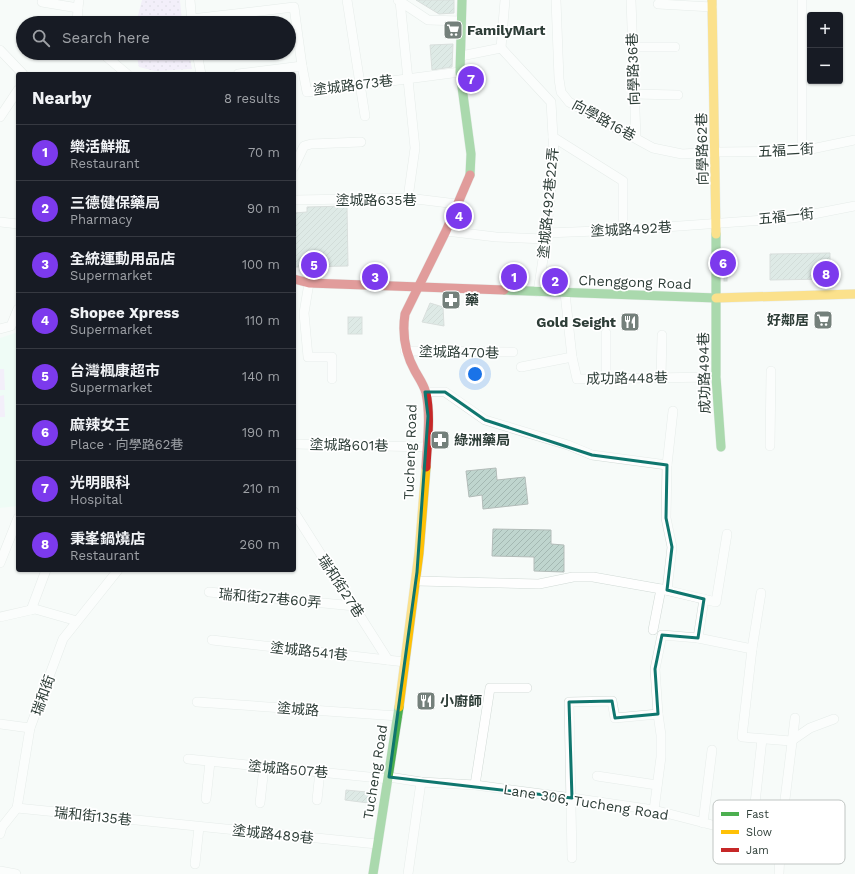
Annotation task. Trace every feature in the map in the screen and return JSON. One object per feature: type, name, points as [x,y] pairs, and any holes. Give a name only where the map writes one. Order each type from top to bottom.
[{"type":"street","points":[[190,0],[192,16]]},
{"type":"street","points":[[347,0],[365,116]]},
{"type":"street","points":[[399,0],[428,20],[461,21]]},
{"type":"street","points":[[399,0],[415,148],[408,198]]},
{"type":"street","name":"Tucheng Road","points":[[373,874],[389,778],[416,581],[427,447],[428,416],[425,392],[405,351],[403,320],[446,231],[471,173],[471,154],[460,72],[462,0]]},
{"type":"street","points":[[461,56],[502,48],[505,0]]},
{"type":"street","name":"向學路16巷","points":[[556,0],[559,79],[561,92],[569,102],[653,148],[682,154],[716,152]]},
{"type":"street","name":"向學路36巷","points":[[631,0],[636,138]]},
{"type":"street","points":[[802,0],[802,151]]},
{"type":"street","points":[[42,2],[78,4],[77,16]]},
{"type":"street","points":[[658,4],[712,4]]},
{"type":"street","name":"向學路62巷","points":[[712,4],[716,152],[717,298]]},
{"type":"street","name":"塗城路673巷","points":[[228,16],[294,7],[295,16]]},
{"type":"street","name":"塗城路673巷","points":[[296,22],[307,92],[460,72]]},
{"type":"street","points":[[633,47],[675,47]]},
{"type":"street","name":"塗城路492巷22弄","points":[[502,48],[550,102],[554,153],[546,236],[538,292]]},
{"type":"street","points":[[0,50],[21,72]]},
{"type":"street","points":[[110,60],[125,72]]},
{"type":"street","points":[[198,60],[201,72]]},
{"type":"street","points":[[254,72],[302,66]]},
{"type":"street","points":[[0,117],[16,93]]},
{"type":"street","points":[[634,94],[678,95]]},
{"type":"street","points":[[553,137],[623,181],[622,230]]},
{"type":"street","name":"五福二街","points":[[716,152],[802,151],[855,140]]},
{"type":"street","points":[[296,163],[304,146],[311,144],[361,142]]},
{"type":"street","name":"塗城路635巷","points":[[296,200],[408,198],[457,204]]},
{"type":"street","name":"五福一街","points":[[716,224],[743,220],[793,218],[855,206]]},
{"type":"street","points":[[0,222],[16,224]]},
{"type":"street","name":"塗城路492巷","points":[[446,231],[496,237],[546,236],[716,224]]},
{"type":"street","name":"Chenggong Road","points":[[296,280],[309,283],[717,298],[855,294]]},
{"type":"street","points":[[309,283],[304,313],[308,357],[332,357],[332,379]]},
{"type":"street","name":"成功路448巷","points":[[565,293],[572,357],[577,379],[716,377]]},
{"type":"street","name":"成功路494巷","points":[[717,298],[716,377],[720,447]]},
{"type":"street","points":[[0,329],[11,326],[16,314]]},
{"type":"street","points":[[606,333],[606,378]]},
{"type":"street","points":[[661,378],[662,335]]},
{"type":"street","name":"塗城路470巷","points":[[405,351],[513,352]]},
{"type":"street","points":[[521,367],[572,357]]},
{"type":"street","points":[[770,446],[771,372]]},
{"type":"street","points":[[425,392],[445,392],[485,420],[568,445],[592,455],[667,465]]},
{"type":"street","points":[[653,630],[664,590],[672,547],[666,518],[667,465],[673,411]]},
{"type":"street","name":"塗城路601巷","points":[[296,444],[427,447]]},
{"type":"street","name":"瑞和街27巷","points":[[296,515],[388,660]]},
{"type":"street","points":[[0,563],[16,523]]},
{"type":"street","points":[[416,581],[539,584],[573,577],[592,577],[664,590],[716,602],[727,534]]},
{"type":"street","points":[[31,610],[45,572]]},
{"type":"street","name":"瑞和街","points":[[0,834],[2,827],[17,808],[30,728],[63,639],[116,572]]},
{"type":"street","name":"瑞和街27巷60弄","points":[[209,592],[354,606]]},
{"type":"street","points":[[761,593],[752,649],[742,737],[791,741],[810,728],[834,719]]},
{"type":"street","points":[[698,638],[704,599]]},
{"type":"street","points":[[0,617],[36,609],[77,621]]},
{"type":"street","points":[[654,810],[661,742],[655,669],[662,635],[698,638],[752,649]]},
{"type":"street","name":"塗城路541巷","points":[[212,640],[405,662]]},
{"type":"street","points":[[475,786],[490,688],[528,688]]},
{"type":"street","points":[[572,858],[569,702],[612,701],[615,718],[658,714]]},
{"type":"street","name":"塗城路","points":[[197,702],[398,716]]},
{"type":"street","points":[[785,800],[795,718]]},
{"type":"street","points":[[0,724],[30,728]]},
{"type":"street","points":[[755,800],[762,739]]},
{"type":"street","points":[[703,823],[712,750]]},
{"type":"street","name":"塗城路507巷","points":[[188,759],[389,778]]},
{"type":"street","points":[[206,799],[210,762]]},
{"type":"street","points":[[260,803],[264,767]]},
{"type":"street","points":[[317,800],[320,771]]},
{"type":"street","points":[[597,776],[657,785]]},
{"type":"street","name":"Lane 306, Tucheng Road","points":[[389,778],[475,786],[572,798],[654,810],[713,825]]},
{"type":"street","points":[[408,874],[421,782]]},
{"type":"street","name":"瑞和街135巷","points":[[17,808],[168,824]]},
{"type":"street","name":"塗城路489巷","points":[[168,824],[377,844]]},
{"type":"street","points":[[195,864],[199,827]]},
{"type":"street","points":[[779,864],[779,874]]},
{"type":"street","points":[[0,871],[16,874]]},
{"type":"highlighted area","points":[[425,392],[445,392],[485,420],[592,455],[667,465],[666,518],[672,547],[667,590],[704,599],[698,638],[662,635],[655,669],[658,714],[615,718],[612,701],[569,702],[572,798],[389,777],[417,572],[428,416]]},
{"type":"shaded area","points":[[142,0],[180,0],[181,16],[138,16]]},
{"type":"shaded area","points":[[138,60],[190,60],[192,69],[155,71],[139,67]]},
{"type":"shaded area","points":[[16,333],[16,506],[0,508],[0,338]]},
{"type":"shaded area","points":[[0,369],[4,369],[5,390],[0,390]]},
{"type":"shaded area","points":[[4,395],[5,417],[0,417],[0,396]]},
{"type":"building","points":[[416,0],[454,0],[454,13],[439,14]]},
{"type":"building","points":[[453,44],[452,67],[432,70],[430,45]]},
{"type":"building","points":[[347,206],[348,266],[296,267],[296,213],[307,212],[307,207]]},
{"type":"building","points":[[830,253],[830,279],[770,280],[770,254]]},
{"type":"building","points":[[724,255],[727,255],[727,281],[724,281]]},
{"type":"building","points":[[430,303],[443,307],[444,326],[422,322]]},
{"type":"building","points":[[348,317],[362,317],[362,334],[348,334]]},
{"type":"building","points":[[496,468],[497,480],[525,477],[528,504],[483,509],[482,495],[469,497],[466,471]]},
{"type":"building","points":[[493,529],[551,530],[551,544],[564,545],[564,572],[534,571],[534,557],[492,556]]},
{"type":"building","points":[[346,790],[377,793],[376,804],[345,800]]},
{"type":"traffic: fast","points":[[462,0],[460,72],[471,154],[470,175]]},
{"type":"traffic: fast","points":[[716,234],[716,377],[721,447]]},
{"type":"traffic: fast","points":[[504,290],[716,298]]},
{"type":"traffic: fast","points":[[373,874],[399,707]]},
{"type":"traffic: slow","points":[[712,0],[716,234]]},
{"type":"traffic: slow","points":[[716,298],[855,294]]},
{"type":"traffic: slow","points":[[399,707],[419,553],[426,467]]},
{"type":"traffic: jam","points":[[426,467],[428,430],[426,393],[409,357],[405,343],[405,314],[446,231],[470,175]]},
{"type":"traffic: jam","points":[[296,280],[309,283],[504,290]]},
{"type":"place","name":"FamilyMart","points":[[453,30]]},
{"type":"place","name":"光明眼科","points":[[471,79]]},
{"type":"place","name":"Shopee Xpress","points":[[459,216]]},
{"type":"place","name":"麻辣女王","points":[[723,263]]},
{"type":"place","name":"台灣楓康超市","points":[[314,265]]},
{"type":"place","name":"秉峯鍋燒店","points":[[826,274]]},
{"type":"place","name":"全統運動用品店","points":[[375,277]]},
{"type":"place","name":"樂活鮮瓶","points":[[514,277]]},
{"type":"place","name":"三德健保藥局","points":[[555,281]]},
{"type":"place","name":"藥","points":[[451,300]]},
{"type":"place","name":"好鄰居","points":[[823,320]]},
{"type":"place","name":"Gold Seight","points":[[630,322]]},
{"type":"place","name":"綠洲藥局","points":[[440,440]]},
{"type":"place","name":"小廚師","points":[[426,701]]}]
